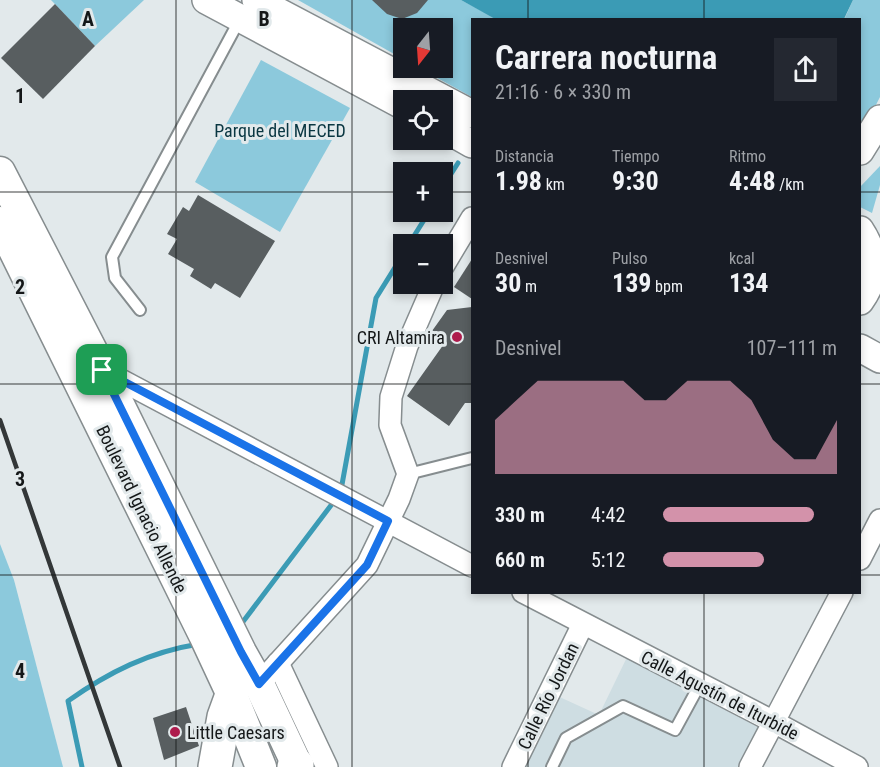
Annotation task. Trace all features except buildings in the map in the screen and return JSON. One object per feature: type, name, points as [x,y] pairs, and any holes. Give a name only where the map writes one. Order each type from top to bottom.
[{"type":"highway","points":[[215,767],[224,717],[256,680]]},
{"type":"main road","name":"Boulevard Ignacio Allende","points":[[0,172],[102,370],[229,658],[256,680],[304,767]]},
{"type":"main road","name":"Boulevard Ignacio Allende","points":[[0,222],[216,629]]},
{"type":"main road","name":"Boulevard Ignacio Allende","points":[[256,680],[261,767]]},
{"type":"street","points":[[206,0],[249,6],[471,114]]},
{"type":"street","points":[[249,6],[393,99]]},
{"type":"street","points":[[861,149],[880,118]]},
{"type":"street","points":[[453,133],[471,143]]},
{"type":"street","points":[[453,250],[471,220]]},
{"type":"street","points":[[861,232],[868,244],[876,247],[873,275],[861,300]]},
{"type":"street","points":[[256,680],[367,565],[399,499],[408,474],[390,425],[391,397],[407,346],[430,294]]},
{"type":"street","points":[[861,349],[880,359]]},
{"type":"street","points":[[102,370],[471,565]]},
{"type":"street","points":[[861,557],[880,520]]},
{"type":"street","name":"Calle Agustín de Iturbide","points":[[527,594],[857,767]]},
{"type":"street","points":[[750,767],[841,594]]},
{"type":"street","name":"Calle Río Jordan","points":[[513,767],[583,624]]},
{"type":"lane","points":[[140,310],[114,278],[112,257],[249,6]]},
{"type":"lane","points":[[408,474],[471,458]]},
{"type":"lane","points":[[552,767],[566,738],[623,706],[675,730],[700,684]]},
{"type":"shaded area","points":[[461,0],[853,0],[844,18],[493,18]]},
{"type":"shaded area","points":[[630,651],[763,721],[740,767],[516,767],[553,694],[599,715]]},
{"type":"green space","points":[[51,0],[144,0],[95,46]]},
{"type":"green space","points":[[298,0],[461,0],[495,18],[471,18],[471,96],[437,78],[453,78],[453,18],[393,18],[393,53]]},
{"type":"green space","points":[[853,0],[880,0],[880,97],[861,134],[861,18],[845,18]]},
{"type":"green space","name":"Parque del MECED","points":[[261,60],[350,108],[280,232],[195,182]]},
{"type":"green space","points":[[880,166],[880,185],[872,213],[861,208],[861,186]]},
{"type":"green space","points":[[0,544],[14,580],[63,767],[0,767]]},
{"type":"waterway","points":[[453,171],[458,163]]},
{"type":"waterway","points":[[415,234],[423,222]]},
{"type":"waterway","points":[[341,490],[376,298],[393,271]]},
{"type":"waterway","points":[[239,627],[335,500]]},
{"type":"waterway","points":[[82,767],[68,701],[114,672],[146,658],[199,644]]},
{"type":"railway","points":[[0,420],[120,767]]},
{"type":"place","name":"CRI Altamira","points":[[457,337]]},
{"type":"place","name":"Little Caesars","points":[[175,732]]},
{"type":"route","points":[[102,370],[388,521],[367,565],[259,684],[102,370]]}]
